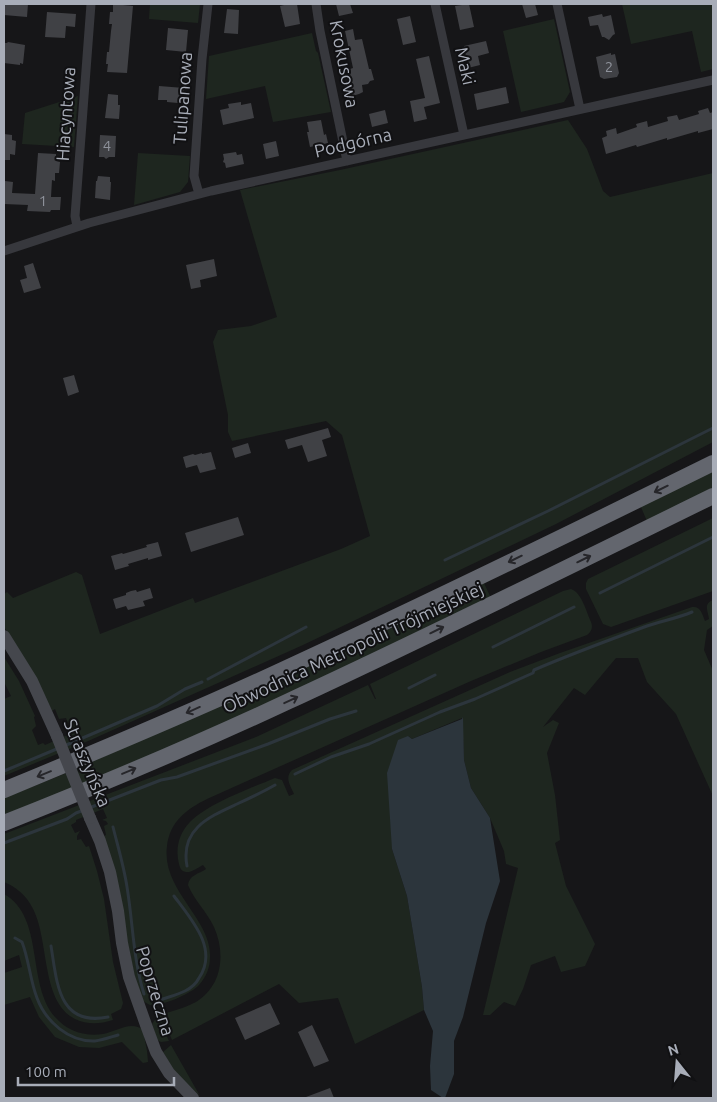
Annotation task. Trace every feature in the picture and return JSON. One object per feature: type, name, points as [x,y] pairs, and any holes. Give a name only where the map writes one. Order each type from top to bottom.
[{"type":"highway","name":"Obwodnica Metropolii Trójmiejskiej","points":[[4,790],[124,740],[278,672],[490,572],[713,463]]},
{"type":"highway","name":"Obwodnica Metropolii Trójmiejskiej","points":[[4,823],[199,742],[288,702],[713,496]]},
{"type":"street","name":"Hiacyntowa","points":[[77,226],[75,216],[91,4]]},
{"type":"street","name":"Tulipanowa","points":[[199,194],[194,176],[202,59],[208,4]]},
{"type":"street","name":"Krokusowa","points":[[316,4],[347,161]]},
{"type":"street","name":"Maki","points":[[435,4],[464,135]]},
{"type":"street","points":[[557,4],[580,109]]},
{"type":"street","name":"Podgórna","points":[[4,251],[77,226],[199,194],[713,80]]},
{"type":"street","name":"Straszyńska","points":[[4,636],[32,681],[57,736],[100,841],[110,872],[118,911]]},
{"type":"street","name":"Poprzeczna","points":[[118,911],[129,977],[156,1052],[169,1073],[193,1098]]},
{"type":"shaded area","points":[[150,4],[200,4],[198,23],[149,19]]},
{"type":"shaded area","points":[[622,4],[713,4],[713,69],[701,72],[692,31],[631,44]]},
{"type":"shaded area","points":[[554,19],[570,92],[564,102],[521,112],[503,31]]},
{"type":"shaded area","points":[[312,33],[331,112],[273,122],[265,86],[206,99],[209,56]]},
{"type":"shaded area","points":[[78,96],[74,147],[22,144],[25,113]]},
{"type":"shaded area","points":[[568,120],[587,149],[603,191],[610,197],[713,173],[713,442],[556,524],[303,645],[86,742],[4,776],[4,699],[11,696],[4,682],[4,657],[19,681],[35,716],[36,726],[32,730],[38,745],[43,743],[45,745],[72,733],[66,718],[59,719],[55,709],[52,711],[18,648],[4,627],[4,594],[7,592],[13,598],[76,572],[82,575],[100,634],[193,598],[195,603],[341,549],[370,536],[342,435],[326,421],[232,441],[228,432],[228,415],[213,342],[218,330],[251,326],[277,317],[240,190]]},
{"type":"shaded area","points":[[138,153],[190,156],[188,182],[180,192],[134,205]]},
{"type":"shaded area","points":[[713,470],[713,489],[647,521],[640,505]]},
{"type":"shaded area","points":[[713,518],[713,591],[611,627],[603,624],[586,589],[588,579]]},
{"type":"shaded area","points":[[483,581],[491,598],[226,723],[4,817],[4,798],[79,768]]},
{"type":"shaded area","points":[[571,589],[581,598],[591,622],[592,629],[587,635],[471,681],[207,799],[181,817],[169,837],[167,862],[171,877],[203,930],[208,943],[210,961],[206,976],[195,988],[168,1002],[150,1005],[142,1000],[139,995],[104,836],[106,835],[104,826],[108,824],[102,820],[107,818],[103,809],[76,820],[71,825],[75,833],[80,831],[77,840],[81,839],[86,847],[89,846],[97,871],[104,899],[113,962],[123,1003],[121,1009],[111,1014],[113,1020],[99,1023],[80,1021],[64,1010],[56,998],[51,984],[38,920],[32,907],[20,892],[4,882],[4,834],[256,737],[368,685],[376,699],[370,684],[563,591]]},
{"type":"shaded area","points":[[713,600],[713,626],[707,630],[704,650],[713,671],[713,796],[676,714],[647,682],[638,658],[616,658],[585,695],[574,688],[543,727],[553,720],[559,723],[547,753],[555,795],[560,840],[555,843],[566,886],[595,944],[585,966],[561,972],[555,956],[531,965],[515,1006],[504,1002],[490,1015],[483,1015],[518,868],[506,864],[504,851],[490,818],[471,788],[464,760],[462,718],[412,739],[408,736],[392,849],[407,896],[424,1010],[355,1044],[338,998],[299,1003],[279,984],[172,1040],[164,1021],[161,1024],[169,1041],[161,1042],[157,1040],[152,1024],[154,1021],[160,1015],[192,1004],[205,995],[216,978],[219,969],[220,948],[218,937],[208,916],[188,885],[192,877],[206,869],[203,865],[190,872],[184,872],[180,868],[178,858],[178,847],[183,831],[198,815],[230,797],[275,778],[282,780],[289,796],[294,794],[288,779],[292,770],[510,672],[560,653],[692,607],[699,609],[705,621],[709,619],[707,606]]},
{"type":"shaded area","points":[[463,717],[464,760],[471,788],[490,818],[500,881],[486,923],[463,1017],[454,1041],[454,1074],[445,1098],[443,1098],[431,1090],[430,1066],[433,1031],[424,1010],[407,896],[392,849],[387,773],[398,740],[408,736],[412,739]]},
{"type":"shaded area","points":[[4,894],[17,904],[25,918],[31,934],[41,987],[46,1003],[55,1017],[65,1026],[77,1032],[90,1035],[103,1034],[128,1026],[138,1027],[143,1030],[148,1062],[143,1063],[122,1042],[99,1048],[79,1047],[55,1037],[39,1017],[30,997],[4,1005],[4,973],[22,967],[19,955],[4,961]]},
{"type":"shaded area","points":[[171,1045],[200,1096],[173,1070],[163,1052]]},
{"type":"building","points":[[4,4],[28,4],[27,17],[4,15]]},
{"type":"building","points":[[113,4],[133,6],[127,73],[107,72],[107,52],[109,52],[112,24],[109,24],[110,12],[113,12]]},
{"type":"building","points":[[297,4],[300,24],[285,27],[280,6]]},
{"type":"building","points":[[336,4],[350,4],[353,13],[339,16]]},
{"type":"building","points":[[469,4],[474,27],[460,30],[455,6]]},
{"type":"building","points":[[522,4],[535,4],[538,15],[526,18]]},
{"type":"building","points":[[227,9],[239,10],[238,34],[224,33]]},
{"type":"building","points":[[47,12],[76,14],[75,27],[66,26],[65,38],[45,37]]},
{"type":"building","points":[[602,14],[603,17],[611,15],[615,34],[609,40],[602,37],[598,25],[590,26],[588,17]]},
{"type":"building","points":[[410,16],[416,42],[403,45],[397,19]]},
{"type":"building","points":[[168,28],[188,30],[186,52],[166,50]]},
{"type":"building","points":[[353,29],[355,40],[362,39],[369,69],[371,69],[374,80],[362,85],[363,92],[352,96],[351,88],[346,86],[349,83],[347,70],[353,68],[345,31]]},
{"type":"building","points":[[486,41],[489,53],[478,56],[480,65],[468,68],[464,46]]},
{"type":"building","points":[[4,43],[25,45],[23,64],[4,63]]},
{"type":"building","points":[[611,53],[611,55],[615,54],[619,73],[617,77],[604,79],[600,77],[596,57]]},
{"type":"building","points":[[429,56],[440,103],[424,107],[427,119],[414,122],[410,101],[425,98],[416,59]]},
{"type":"building","points":[[159,86],[184,88],[183,102],[158,100]]},
{"type":"building","points":[[506,87],[509,103],[477,110],[474,94]]},
{"type":"building","points":[[108,94],[118,95],[118,105],[120,105],[119,119],[105,118]]},
{"type":"building","points":[[241,102],[241,105],[251,103],[254,118],[223,125],[220,110],[229,108],[228,104]]},
{"type":"building","points":[[708,108],[710,113],[713,112],[713,129],[698,133],[698,131],[667,140],[667,138],[637,147],[636,145],[606,154],[602,138],[607,136],[606,131],[616,128],[617,134],[637,127],[636,124],[647,121],[648,127],[668,121],[667,117],[677,115],[679,120],[699,114],[698,111]]},
{"type":"building","points":[[385,110],[388,123],[372,127],[369,114]]},
{"type":"building","points":[[321,120],[328,143],[310,147],[307,122]]},
{"type":"building","points":[[4,134],[12,135],[12,140],[16,141],[15,155],[10,154],[10,160],[4,160]]},
{"type":"building","points":[[100,135],[116,136],[115,157],[106,159],[99,157]]},
{"type":"building","points":[[276,141],[279,156],[266,159],[263,144]]},
{"type":"building","points":[[236,152],[237,155],[242,154],[244,164],[226,168],[223,162],[223,154]]},
{"type":"building","points":[[38,153],[56,154],[56,161],[60,162],[59,173],[55,173],[55,181],[52,180],[51,197],[61,197],[60,210],[51,210],[50,212],[27,211],[28,205],[4,204],[5,181],[13,182],[12,193],[35,194]]},
{"type":"building","points":[[98,176],[110,177],[110,200],[95,198]]},
{"type":"building","points":[[214,259],[217,276],[200,280],[201,287],[191,289],[186,265]]},
{"type":"building","points":[[33,263],[41,288],[24,293],[20,280],[27,278],[24,266]]},
{"type":"building","points":[[74,375],[79,392],[68,396],[63,378]]},
{"type":"building","points":[[328,428],[331,437],[322,440],[327,456],[308,462],[302,445],[288,449],[285,440]]},
{"type":"building","points":[[248,443],[251,453],[235,458],[232,448]]},
{"type":"building","points":[[211,452],[216,469],[200,473],[197,465],[186,468],[183,457]]},
{"type":"building","points":[[238,517],[244,535],[191,552],[185,533]]},
{"type":"building","points":[[158,542],[162,556],[148,560],[148,558],[115,570],[111,556],[147,547],[146,545]]},
{"type":"building","points":[[150,588],[153,598],[143,601],[145,606],[128,610],[126,606],[116,609],[113,599],[126,595],[126,593],[131,591],[136,590],[137,592]]},
{"type":"building","points":[[270,1003],[280,1024],[245,1040],[235,1018]]},
{"type":"building","points":[[312,1025],[329,1061],[314,1067],[298,1032]]},
{"type":"building","points":[[330,1088],[334,1098],[306,1098],[306,1097]]},
{"type":"waterway","points":[[445,560],[548,511],[713,428]]},
{"type":"waterway","points":[[600,593],[713,537]]},
{"type":"waterway","points":[[493,647],[574,607]]},
{"type":"waterway","points":[[295,774],[331,757],[369,744],[440,712],[475,699],[562,658],[647,626],[692,612]]},
{"type":"waterway","points":[[208,679],[306,627]]},
{"type":"waterway","points":[[409,688],[435,675]]},
{"type":"waterway","points":[[64,746],[157,706],[185,689],[202,682]]},
{"type":"waterway","points":[[89,808],[161,780],[177,777],[356,711]]},
{"type":"waterway","points":[[4,771],[59,748]]},
{"type":"waterway","points":[[187,866],[186,853],[188,843],[192,834],[199,826],[216,814],[275,785]]},
{"type":"waterway","points":[[4,843],[67,819],[84,810]]},
{"type":"waterway","points":[[113,827],[126,880],[135,954],[144,994]]},
{"type":"waterway","points":[[160,1000],[193,986],[204,967],[206,956],[204,945],[195,924],[174,896]]},
{"type":"waterway","points":[[15,938],[22,942],[37,998],[52,1022],[68,1034],[85,1040],[98,1041],[118,1035]]},
{"type":"waterway","points":[[51,946],[58,987],[63,999],[70,1008],[79,1015],[91,1018],[108,1017]]}]
